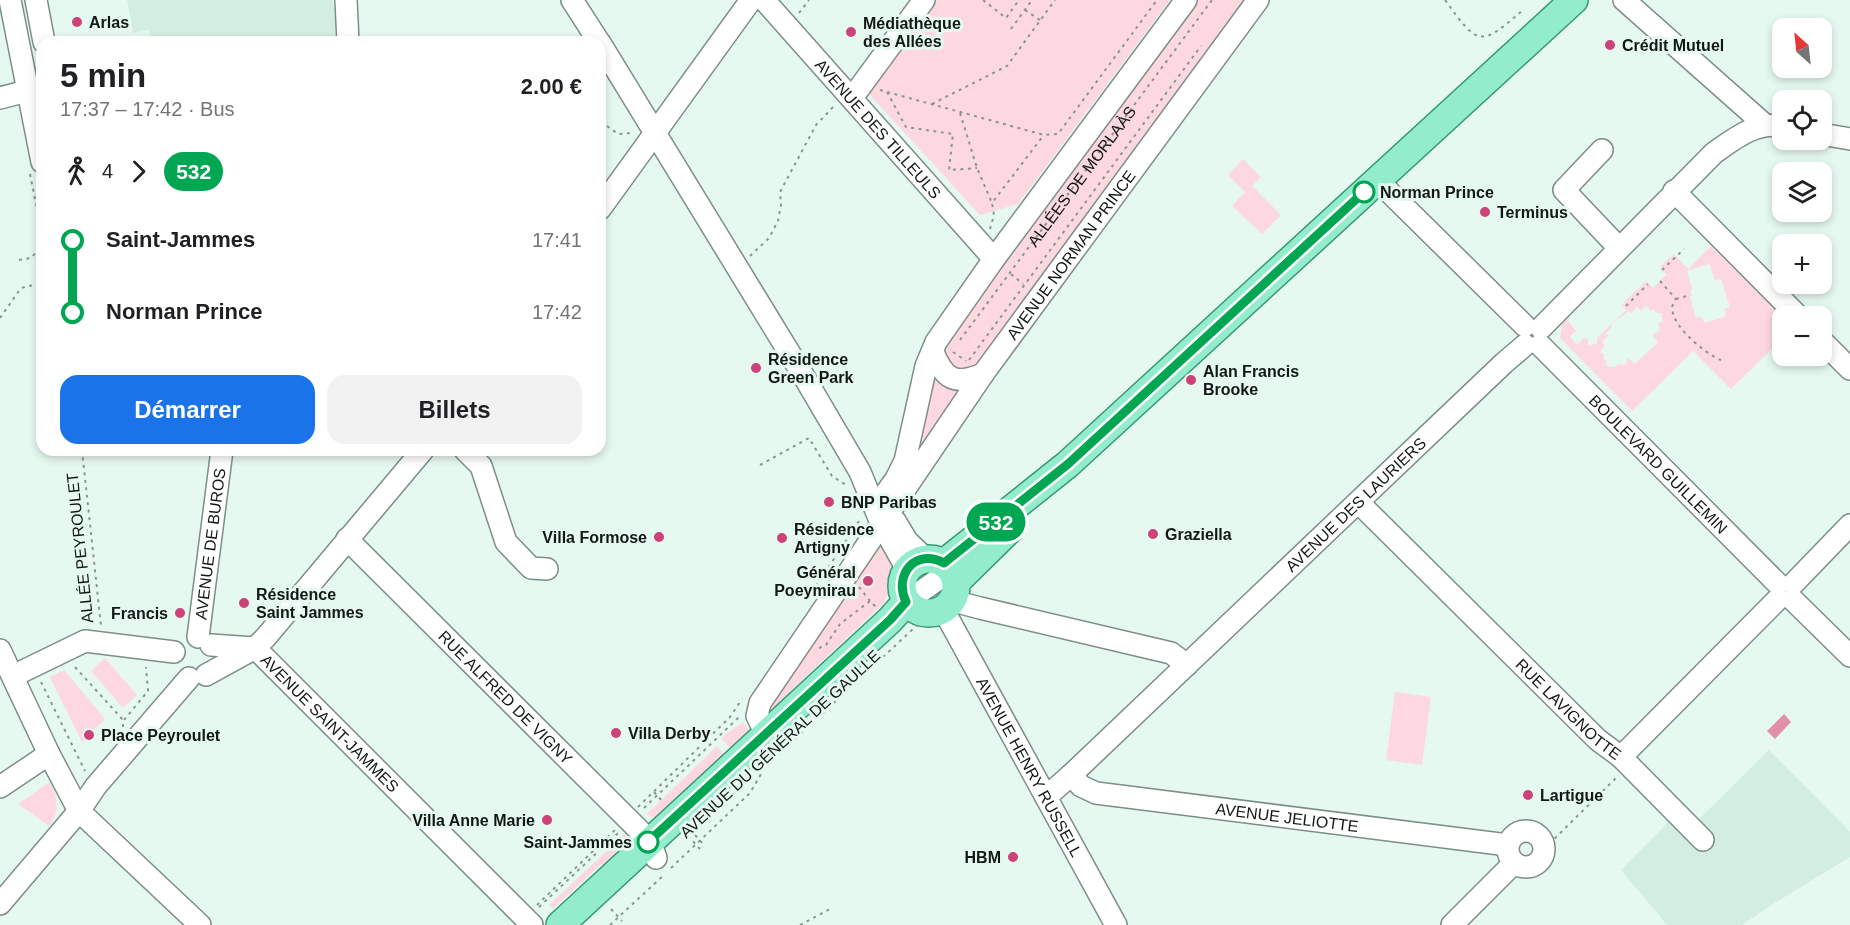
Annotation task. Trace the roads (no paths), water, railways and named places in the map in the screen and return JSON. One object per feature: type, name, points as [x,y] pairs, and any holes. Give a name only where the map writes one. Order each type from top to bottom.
[{"type":"main road","points":[[934,588],[978,562],[1055,481],[1058,471],[1574,0]]},
{"type":"main road","name":"AVENUE DU GÉNÉRAL DE GAULLE","points":[[585,925],[653,850],[766,734],[890,620],[934,588]]},
{"type":"main road","name":"AVENUE DU GÉNÉRAL DE GAULLE","points":[[560,925],[653,850],[934,588]]},
{"type":"street","points":[[36,0],[43,36]]},
{"type":"street","points":[[346,0],[348,36]]},
{"type":"street","name":"AVENUE HENRY RUSSELL","points":[[572,0],[595,36]]},
{"type":"street","points":[[606,201],[751,0]]},
{"type":"street","name":"AVENUE DES TILLEULS","points":[[764,0],[854,92],[994,259]]},
{"type":"street","points":[[854,92],[924,0]]},
{"type":"street","name":"ALLÉES DE MORLAÀS","points":[[766,734],[757,716],[760,703],[882,511],[905,461],[926,366],[936,342],[994,259],[1186,0]]},
{"type":"street","name":"AVENUE NORMAN PRINCE","points":[[882,511],[975,369],[1258,0]]},
{"type":"street","points":[[1624,0],[1772,125]]},
{"type":"street","points":[[15,1],[27,91],[36,134]]},
{"type":"street","name":"AVENUE HENRY RUSSELL","points":[[606,53],[656,132],[857,481],[882,511],[934,588],[1116,925]]},
{"type":"street","points":[[0,98],[27,91]]},
{"type":"street","name":"AVENUE DES LAURIERS","points":[[1046,797],[1533,336],[1714,153],[1736,137],[1772,126]]},
{"type":"street","points":[[1832,136],[1850,139]]},
{"type":"street","points":[[1602,150],[1564,190],[1619,248]]},
{"type":"street","name":"BOULEVARD GUILLEMIN","points":[[1377,180],[1850,656]]},
{"type":"street","points":[[1674,191],[1788,306]]},
{"type":"street","points":[[1832,350],[1850,369]]},
{"type":"street","points":[[933,352],[940,368],[946,375],[953,378],[962,381],[975,369]]},
{"type":"street","name":"AVENUE DE BUROS","points":[[197,676],[211,670],[215,658],[205,641],[221,456]]},
{"type":"street","points":[[0,904],[79,811],[96,786],[197,676],[255,648],[418,456]]},
{"type":"street","points":[[471,456],[481,466],[506,542],[531,568],[547,569]]},
{"type":"street","name":"RUE LAVIGNOTTE","points":[[1359,503],[1598,740],[1621,757],[1850,525]]},
{"type":"street","name":"RUE ALFRED DE VIGNY","points":[[347,539],[624,814],[653,850]]},
{"type":"street","points":[[934,588],[961,603],[1171,653],[1187,665]]},
{"type":"street","points":[[197,676],[183,675],[175,666],[174,652],[180,642],[186,639],[255,648]]},
{"type":"street","points":[[13,676],[85,641],[174,652]]},
{"type":"street","name":"AVENUE SAINT-JAMMES","points":[[255,648],[526,914]]},
{"type":"street","points":[[0,650],[49,754],[79,811],[200,925]]},
{"type":"street","points":[[0,787],[49,754]]},
{"type":"street","points":[[1621,757],[1703,840]]},
{"type":"street","name":"AVENUE JELIOTTE","points":[[1071,775],[1081,786],[1096,793],[1511,854]]},
{"type":"street","points":[[1452,925],[1511,854],[1514,835],[1531,831],[1540,838],[1544,849],[1543,855],[1536,864],[1525,867],[1511,854]]},
{"type":"place","name":"Arlas","points":[[77,22]]},
{"type":"place","name":"Médiathèque des Allées","points":[[851,32]]},
{"type":"place","name":"Crédit Mutuel","points":[[1610,45]]},
{"type":"place","name":"Norman Prince","points":[[1364,192]]},
{"type":"place","name":"Terminus","points":[[1485,212]]},
{"type":"place","name":"Résidence Green Park","points":[[756,368]]},
{"type":"place","name":"Alan Francis Brooke","points":[[1191,380]]},
{"type":"place","name":"BNP Paribas","points":[[829,502]]},
{"type":"place","name":"Graziella","points":[[1153,534]]},
{"type":"place","name":"Villa Formose","points":[[659,537]]},
{"type":"place","name":"Résidence Artigny","points":[[782,538]]},
{"type":"place","name":"Général Poeymirau","points":[[868,581]]},
{"type":"place","name":"Résidence Saint Jammes","points":[[244,603]]},
{"type":"place","name":"Francis","points":[[180,613]]},
{"type":"place","name":"Villa Derby","points":[[616,733]]},
{"type":"place","name":"Place Peyroulet","points":[[89,735]]},
{"type":"place","name":"Lartigue","points":[[1528,795]]},
{"type":"place","name":"Villa Anne Marie","points":[[547,820]]},
{"type":"place","name":"Saint-Jammes","points":[[648,842]]},
{"type":"place","name":"HBM","points":[[1013,857]]}]
